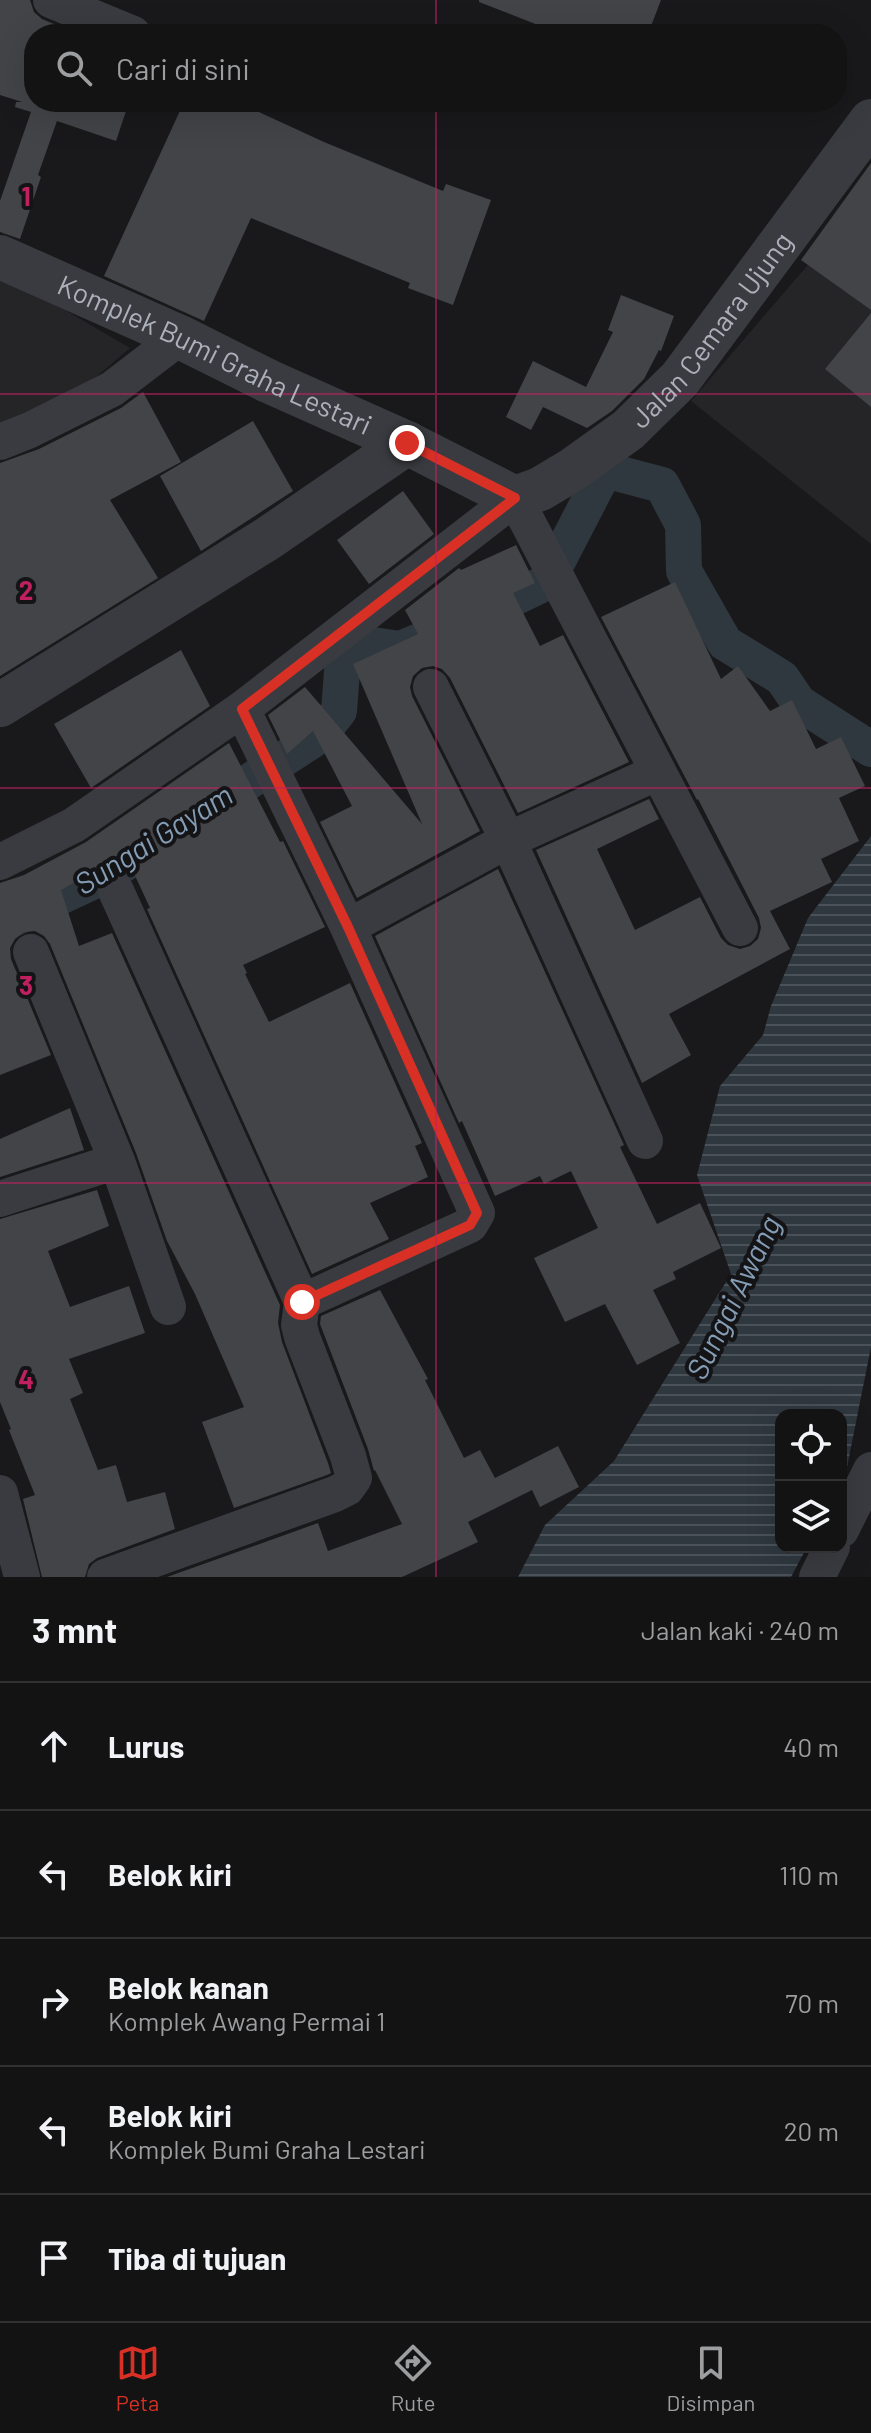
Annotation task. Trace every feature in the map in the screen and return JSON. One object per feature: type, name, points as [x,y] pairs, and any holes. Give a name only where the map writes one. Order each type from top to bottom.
[{"type":"street","points":[[51,0],[109,24]]},
{"type":"street","name":"Jalan Cemara Ujung","points":[[515,498],[540,489],[572,470],[628,430],[680,379],[871,121]]},
{"type":"street","name":"Komplek Bumi Graha Lestari","points":[[0,257],[407,443],[515,498]]},
{"type":"street","points":[[0,442],[112,389],[180,337]]},
{"type":"street","points":[[0,705],[267,539],[407,443]]},
{"type":"street","points":[[0,862],[74,825],[242,709],[515,498],[740,928]]},
{"type":"street","points":[[431,687],[508,840],[645,1141]]},
{"type":"street","points":[[242,709],[348,927],[477,1213],[470,1225],[302,1302]]},
{"type":"street","points":[[348,927],[508,840],[658,772]]},
{"type":"street","points":[[105,1577],[347,1488],[354,1478],[302,1337],[299,1325],[302,1302],[116,891]]},
{"type":"street","points":[[31,952],[117,1161],[168,1307]]},
{"type":"street","points":[[0,1199],[117,1161]]},
{"type":"street","points":[[847,1518],[871,1470]]},
{"type":"street","points":[[0,1496],[22,1577]]},
{"type":"street","points":[[817,1577],[829,1553]]},
{"type":"shaded area","points":[[819,252],[871,290],[871,544],[691,401]]},
{"type":"shaded area","points":[[0,272],[130,348],[83,388],[0,426]]},
{"type":"water","name":"Sungai Awang","points":[[871,836],[871,1347],[847,1467],[847,1409],[775,1409],[775,1553],[804,1553],[791,1577],[518,1577],[545,1525],[614,1461],[731,1274],[697,1175],[720,1086],[763,1035],[771,1006],[808,918]]},
{"type":"building","points":[[0,0],[30,0],[34,12],[54,24],[24,24],[24,110],[15,107],[16,102],[22,102],[0,95]]},
{"type":"building","points":[[661,0],[652,24],[535,24],[479,2]]},
{"type":"building","points":[[31,112],[126,112],[116,141],[57,121],[20,239],[0,232],[0,201]]},
{"type":"building","points":[[179,112],[259,112],[443,191],[446,184],[491,200],[453,305],[408,288],[410,283],[251,218],[204,321],[104,276]]},
{"type":"building","points":[[871,163],[871,310],[801,260]]},
{"type":"building","points":[[621,295],[674,316],[661,351],[644,379],[612,411],[587,428],[543,407],[531,430],[506,417],[533,361],[586,387],[613,332],[608,330]]},
{"type":"building","points":[[871,313],[871,407],[825,369]]},
{"type":"building","points":[[143,392],[181,462],[110,500],[158,578],[0,676],[0,463],[39,449],[121,408]]},
{"type":"building","points":[[253,421],[293,491],[201,551],[160,476]]},
{"type":"building","points":[[403,491],[434,534],[369,584],[337,540]]},
{"type":"building","points":[[516,545],[535,583],[513,593],[540,646],[563,635],[629,762],[518,813],[450,678],[442,669],[433,666],[422,668],[413,676],[410,687],[412,696],[480,831],[357,898],[320,822],[352,806],[313,731],[287,754],[268,715],[305,687],[422,824],[353,664],[418,634],[405,610],[459,568],[461,570]]},
{"type":"building","points":[[675,582],[721,679],[738,666],[770,711],[792,700],[816,749],[841,737],[865,786],[839,798],[859,841],[821,859],[832,882],[770,911],[790,949],[669,1014],[691,1055],[642,1083],[536,850],[649,799],[659,819],[597,849],[635,930],[700,897],[721,938],[728,945],[740,949],[758,939],[761,928],[759,918],[601,617]]},
{"type":"building","points":[[181,650],[210,706],[91,788],[54,724]]},
{"type":"building","points":[[229,743],[280,842],[283,841],[325,927],[243,965],[245,974],[269,1022],[350,983],[422,1143],[415,1146],[428,1177],[370,1203],[389,1239],[312,1274],[125,854],[61,890],[79,946],[112,933],[280,1305],[278,1323],[282,1342],[331,1473],[234,1508],[202,1422],[244,1407],[195,1294],[167,1241],[136,1153],[50,944],[35,931],[24,932],[15,939],[10,948],[11,959],[51,1055],[0,1075],[0,883],[24,875],[86,842]]},
{"type":"building","points":[[498,869],[657,1224],[700,1203],[721,1248],[673,1272],[676,1279],[653,1290],[680,1343],[637,1365],[605,1304],[565,1322],[534,1258],[598,1228],[571,1171],[544,1184],[540,1176],[495,1196],[375,936]]},
{"type":"building","points":[[70,1108],[84,1150],[0,1177],[0,1139]]},
{"type":"building","points":[[97,1190],[109,1226],[48,1251],[70,1307],[129,1286],[145,1333],[69,1359],[83,1393],[70,1399],[98,1470],[116,1465],[127,1502],[165,1492],[175,1529],[97,1558],[89,1564],[85,1577],[42,1577],[23,1499],[35,1495],[0,1402],[0,1219]]},
{"type":"building","points":[[380,1290],[428,1379],[425,1380],[464,1458],[480,1450],[495,1478],[558,1446],[579,1487],[540,1507],[532,1490],[468,1522],[478,1542],[402,1577],[167,1577],[318,1523],[328,1551],[402,1524],[374,1471],[320,1324],[321,1316]]},
{"type":"waterway","name":"Sungai Gayam","points":[[210,807],[319,736],[339,711],[342,671],[366,644],[400,649],[547,582],[605,470],[662,485],[683,525],[684,571],[725,643],[782,678],[799,703],[871,749]]},
{"type":"waterway","name":"Sungai Gayam","points":[[0,925],[105,876],[167,836]]},
{"type":"route","points":[[302,1302],[470,1225],[477,1213],[348,927],[242,709],[515,498],[407,443]]}]
